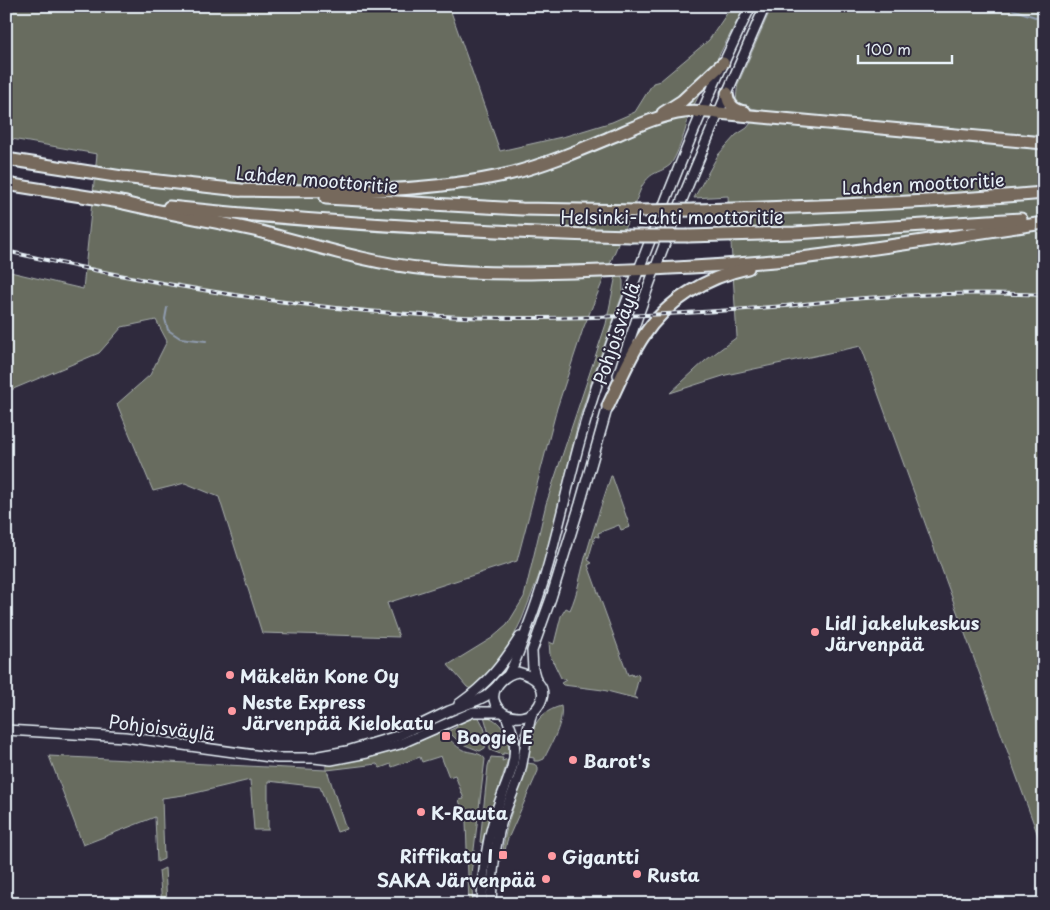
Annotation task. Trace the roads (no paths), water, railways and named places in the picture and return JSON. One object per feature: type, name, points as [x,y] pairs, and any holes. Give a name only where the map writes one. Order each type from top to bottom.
[{"type":"highway","points":[[638,126],[682,101],[723,63]]},
{"type":"highway","points":[[726,93],[730,105],[737,110],[748,112],[758,117]]},
{"type":"highway","points":[[234,190],[360,192],[409,190],[455,185],[514,173],[544,164],[638,126],[686,111],[1044,144]]},
{"type":"highway","name":"Lahden moottoritie","points":[[6,159],[111,175],[234,190],[384,202],[522,209]]},
{"type":"highway","points":[[6,184],[120,202],[160,213],[255,231],[344,253],[424,269],[504,273],[654,270],[791,259],[876,249],[1044,222]]},
{"type":"highway","name":"Lahden moottoritie","points":[[804,207],[1044,193]]},
{"type":"highway","name":"Helsinki-Lahti moottoritie","points":[[120,202],[266,217],[382,226],[530,234],[631,236],[813,232],[1044,218]]},
{"type":"highway","name":"Helsinki-Lahti moottoritie","points":[[522,209],[638,211],[804,207]]},
{"type":"highway","points":[[608,406],[643,337],[653,323],[675,302],[704,284],[725,275],[791,259]]},
{"type":"main road","name":"Pohjoisväylä","points":[[508,675],[513,668],[550,562],[580,439],[602,368],[638,270],[701,112],[752,6]]},
{"type":"main road","name":"Pohjoisväylä","points":[[536,680],[531,658],[532,651],[551,598],[629,340],[654,270],[726,93],[765,6]]},
{"type":"main road","points":[[449,711],[476,692],[492,676],[510,654],[530,622]]},
{"type":"main road","points":[[482,904],[483,873],[489,837],[495,814],[512,769],[514,752],[513,733],[504,713],[495,705],[496,687],[508,675],[518,672],[527,674],[540,684],[540,704],[532,713],[528,716],[518,717],[504,713]]},
{"type":"main road","name":"Pohjoisväylä","points":[[314,758],[347,751],[397,736],[486,696],[496,687]]},
{"type":"main road","name":"Pohjoisväylä","points":[[6,730],[125,737],[277,758],[331,760],[400,744],[466,714],[485,711],[504,713]]},
{"type":"main road","points":[[491,904],[497,841],[501,823],[520,773],[532,713]]},
{"type":"waterway","points":[[1003,6],[1044,20]]},
{"type":"waterway","points":[[167,308],[165,319],[168,330],[180,338],[206,341]]},
{"type":"railway","points":[[6,251],[138,279],[272,300],[406,314],[474,317],[599,317],[714,311],[865,298],[932,295],[1044,295]]},
{"type":"place","name":"Lidl jakelukeskus Järvenpää","points":[[815,632]]},
{"type":"place","name":"Mäkelän Kone Oy","points":[[230,675]]},
{"type":"place","name":"Neste Express Järvenpää Kielokatu","points":[[232,711]]},
{"type":"place","name":"Boogie E","points":[[446,736]]},
{"type":"place","name":"Barot's","points":[[573,760]]},
{"type":"place","name":"K-Rauta","points":[[421,812]]},
{"type":"place","name":"Riffikatu I","points":[[503,855]]},
{"type":"place","name":"Gigantti","points":[[552,856]]},
{"type":"place","name":"Rusta","points":[[637,874]]},
{"type":"place","name":"SAKA Järvenpää","points":[[546,879]]}]
